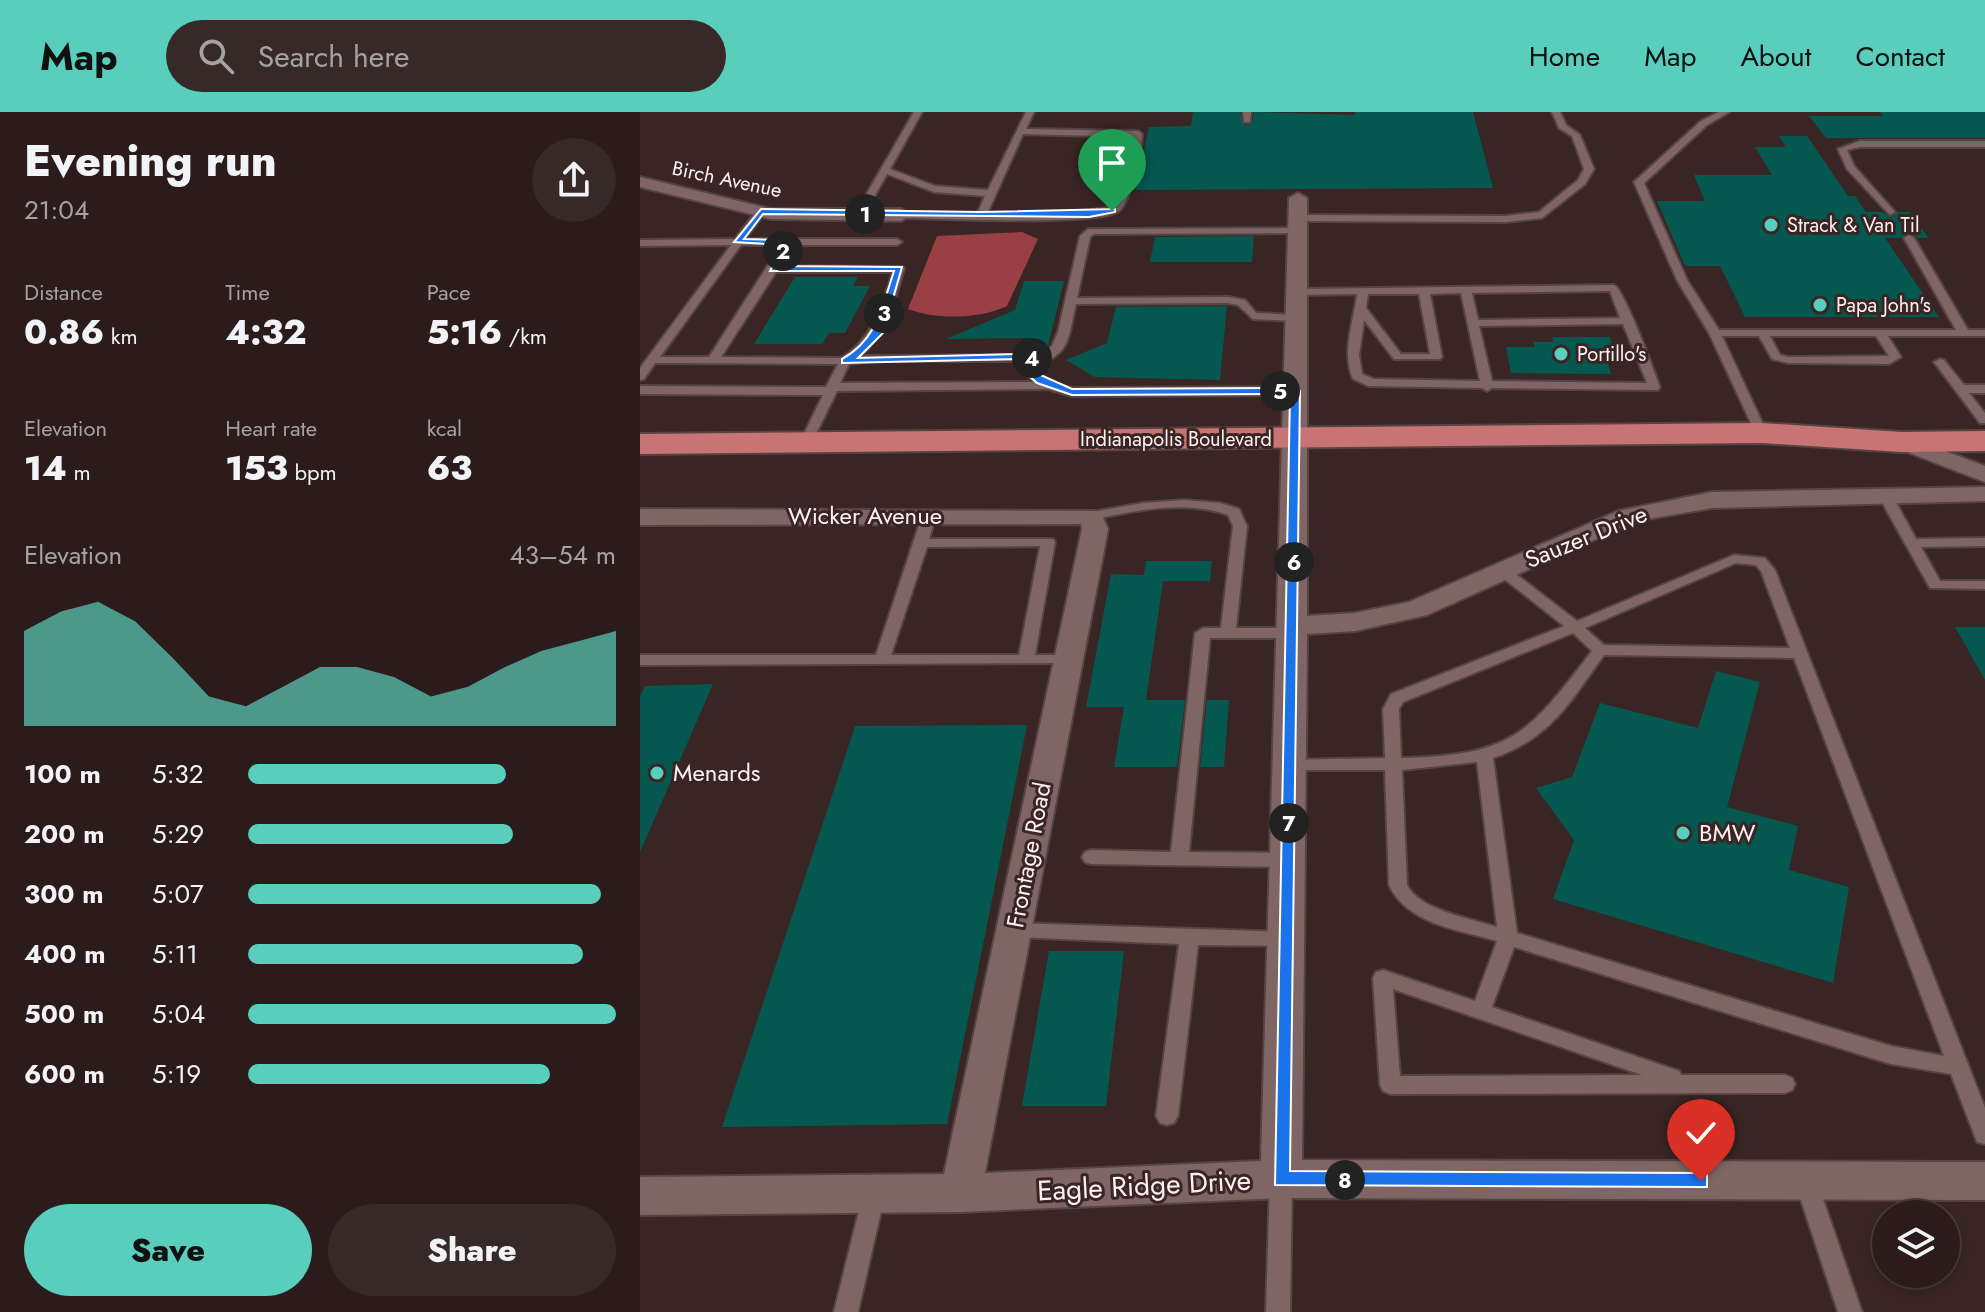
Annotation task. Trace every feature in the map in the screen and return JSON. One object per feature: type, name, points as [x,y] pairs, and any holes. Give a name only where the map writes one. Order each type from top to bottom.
[{"type":"highway","name":"Indianapolis Boulevard","points":[[1761,433],[1887,420],[1985,417]]},
{"type":"highway","name":"Indianapolis Boulevard","points":[[640,444],[1761,433],[1902,442],[1985,417]]},
{"type":"street","name":"Birch Avenue","points":[[640,182],[761,211],[901,215]]},
{"type":"street","points":[[1281,1179],[1294,629],[1298,215]]},
{"type":"street","points":[[1902,442],[1985,475]]},
{"type":"street","name":"Sauzer Drive","points":[[1294,629],[1391,617],[1444,599],[1627,516],[1667,506],[1712,500],[1985,494]]},
{"type":"street","name":"Wicker Avenue","points":[[640,517],[1091,516]]},
{"type":"street","name":"Frontage Road","points":[[961,1193],[1095,529],[1091,516]]},
{"type":"street","name":"Eagle Ridge Drive","points":[[640,1196],[961,1193],[1281,1179],[1985,1181]]},
{"type":"lane","points":[[860,214],[918,112]]},
{"type":"lane","points":[[981,215],[1030,112]]},
{"type":"lane","points":[[1295,391],[1072,392],[1048,385],[1031,374],[1036,364],[1057,348],[1085,236],[1092,231],[1298,215],[1506,219],[1542,215],[1582,182],[1589,169],[1576,135],[1562,126],[1556,112]]},
{"type":"lane","points":[[1725,112],[1704,123],[1639,182],[1682,280],[1715,333],[1761,433]]},
{"type":"lane","points":[[901,215],[1100,214],[1118,207],[1138,134],[1020,131]]},
{"type":"lane","points":[[1890,212],[1850,167],[1842,149],[1860,144],[1985,144]]},
{"type":"lane","points":[[885,170],[934,189],[990,193]]},
{"type":"lane","points":[[640,376],[761,211]]},
{"type":"lane","points":[[1909,238],[1964,333]]},
{"type":"lane","points":[[712,361],[788,242]]},
{"type":"lane","points":[[640,243],[897,242]]},
{"type":"lane","points":[[773,269],[899,269],[878,333],[862,352],[845,361],[806,442]]},
{"type":"lane","points":[[1299,292],[1424,290],[1614,288],[1654,387],[1384,385],[1357,376],[1353,365],[1353,341],[1362,310],[1363,291]]},
{"type":"lane","points":[[1362,310],[1398,357],[1436,357],[1424,290]]},
{"type":"lane","points":[[1466,290],[1487,387]]},
{"type":"lane","points":[[1069,301],[1228,300],[1241,302],[1253,316],[1296,318]]},
{"type":"lane","points":[[1473,323],[1628,321]]},
{"type":"lane","points":[[1715,333],[1985,333]]},
{"type":"lane","points":[[1763,333],[1776,357],[1788,360],[1889,361],[1895,357],[1880,333]]},
{"type":"lane","points":[[652,360],[845,361],[1021,356],[1032,358],[1036,364]]},
{"type":"lane","points":[[1940,362],[1985,417]]},
{"type":"lane","points":[[640,390],[1048,385]]},
{"type":"lane","points":[[1961,389],[1985,417]]},
{"type":"lane","points":[[1885,495],[1935,585],[1985,585]]},
{"type":"lane","points":[[1091,516],[1136,507],[1224,507],[1239,519],[1228,633]]},
{"type":"lane","points":[[882,660],[929,516]]},
{"type":"lane","points":[[921,543],[1048,542],[1026,660]]},
{"type":"lane","points":[[1912,543],[1985,542]]},
{"type":"lane","points":[[1959,1067],[1891,1055],[1425,912],[1403,896],[1398,885],[1391,709],[1397,698],[1734,559],[1760,561],[1768,570],[1800,653],[1959,1067],[1985,1135]]},
{"type":"lane","points":[[1503,571],[1600,650],[1800,653]]},
{"type":"lane","points":[[1179,858],[1203,633],[1294,629]]},
{"type":"lane","points":[[1290,764],[1432,763],[1484,753],[1524,739],[1540,726],[1600,650]]},
{"type":"lane","points":[[640,660],[1069,660]]},
{"type":"lane","points":[[1481,1011],[1508,937],[1484,753]]},
{"type":"lane","points":[[1091,857],[1288,860]]},
{"type":"lane","points":[[1014,930],[1286,939]]},
{"type":"lane","points":[[1167,1116],[1189,937]]},
{"type":"lane","points":[[1686,1082],[1383,978],[1390,1085],[1785,1084]]},
{"type":"lane","points":[[1278,1312],[1281,1179]]},
{"type":"lane","points":[[1806,1182],[1850,1312]]},
{"type":"lane","points":[[846,1312],[874,1194]]},
{"type":"shaded area","points":[[1022,232],[1038,239],[1007,306],[984,314],[958,316],[931,315],[908,309],[937,236]]},
{"type":"building","points":[[1193,112],[1240,112],[1244,125],[1252,124],[1254,112],[1355,115],[1355,112],[1473,112],[1493,188],[1135,190],[1149,127],[1191,126]]},
{"type":"building","points":[[1880,112],[1985,112],[1985,138],[1826,138],[1809,116],[1883,116]]},
{"type":"building","name":"Strack & Van Til","points":[[1779,136],[1807,136],[1848,196],[1855,196],[1866,212],[1883,212],[1890,218],[1898,212],[1909,212],[1929,238],[1918,238],[1911,232],[1901,238],[1885,238],[1939,317],[1745,317],[1720,266],[1685,266],[1657,201],[1705,201],[1694,175],[1772,175],[1755,147],[1786,147]]},
{"type":"building","points":[[1254,236],[1252,262],[1150,262],[1155,237]]},
{"type":"building","points":[[795,277],[858,277],[853,286],[870,286],[845,333],[829,333],[822,344],[754,344]]},
{"type":"building","points":[[1024,281],[1064,281],[1048,346],[1044,348],[1028,338],[946,339],[1015,310]]},
{"type":"building","points":[[1227,306],[1220,380],[1095,377],[1066,360],[1107,343],[1116,307]]},
{"type":"building","name":"Portillo's","points":[[1552,337],[1610,337],[1617,360],[1607,360],[1611,374],[1511,373],[1506,347],[1535,347],[1533,342],[1553,342]]},
{"type":"building","points":[[1146,561],[1212,561],[1210,581],[1163,581],[1146,700],[1185,700],[1177,767],[1114,767],[1124,707],[1086,707],[1111,574],[1144,575]]},
{"type":"building","points":[[1955,627],[1985,627],[1985,680]]},
{"type":"building","name":"BMW","points":[[1716,671],[1760,682],[1727,807],[1798,826],[1789,870],[1849,887],[1833,983],[1553,899],[1574,840],[1536,788],[1572,777],[1600,703],[1698,728]]},
{"type":"building","name":"Menards","points":[[713,684],[640,852],[640,696],[645,686]]},
{"type":"building","points":[[1207,700],[1229,700],[1224,767],[1200,767]]},
{"type":"building","points":[[1027,725],[947,1124],[722,1127],[855,726]]},
{"type":"building","points":[[1049,951],[1124,951],[1106,1106],[1022,1106]]},
{"type":"place","name":"Strack & Van Til","points":[[1771,225]]},
{"type":"place","name":"Papa John's","points":[[1820,305]]},
{"type":"place","name":"Portillo's","points":[[1561,354]]},
{"type":"place","name":"Menards","points":[[657,773]]},
{"type":"place","name":"BMW","points":[[1683,833]]},
{"type":"route","points":[[1112,211],[1100,214],[981,215],[771,214],[761,211],[738,242],[788,242],[773,269],[899,269],[878,333],[862,352],[845,361],[1021,356],[1032,358],[1036,364],[1031,374],[1040,381],[1072,392],[1295,391],[1294,626],[1281,1179],[1701,1181]]}]
